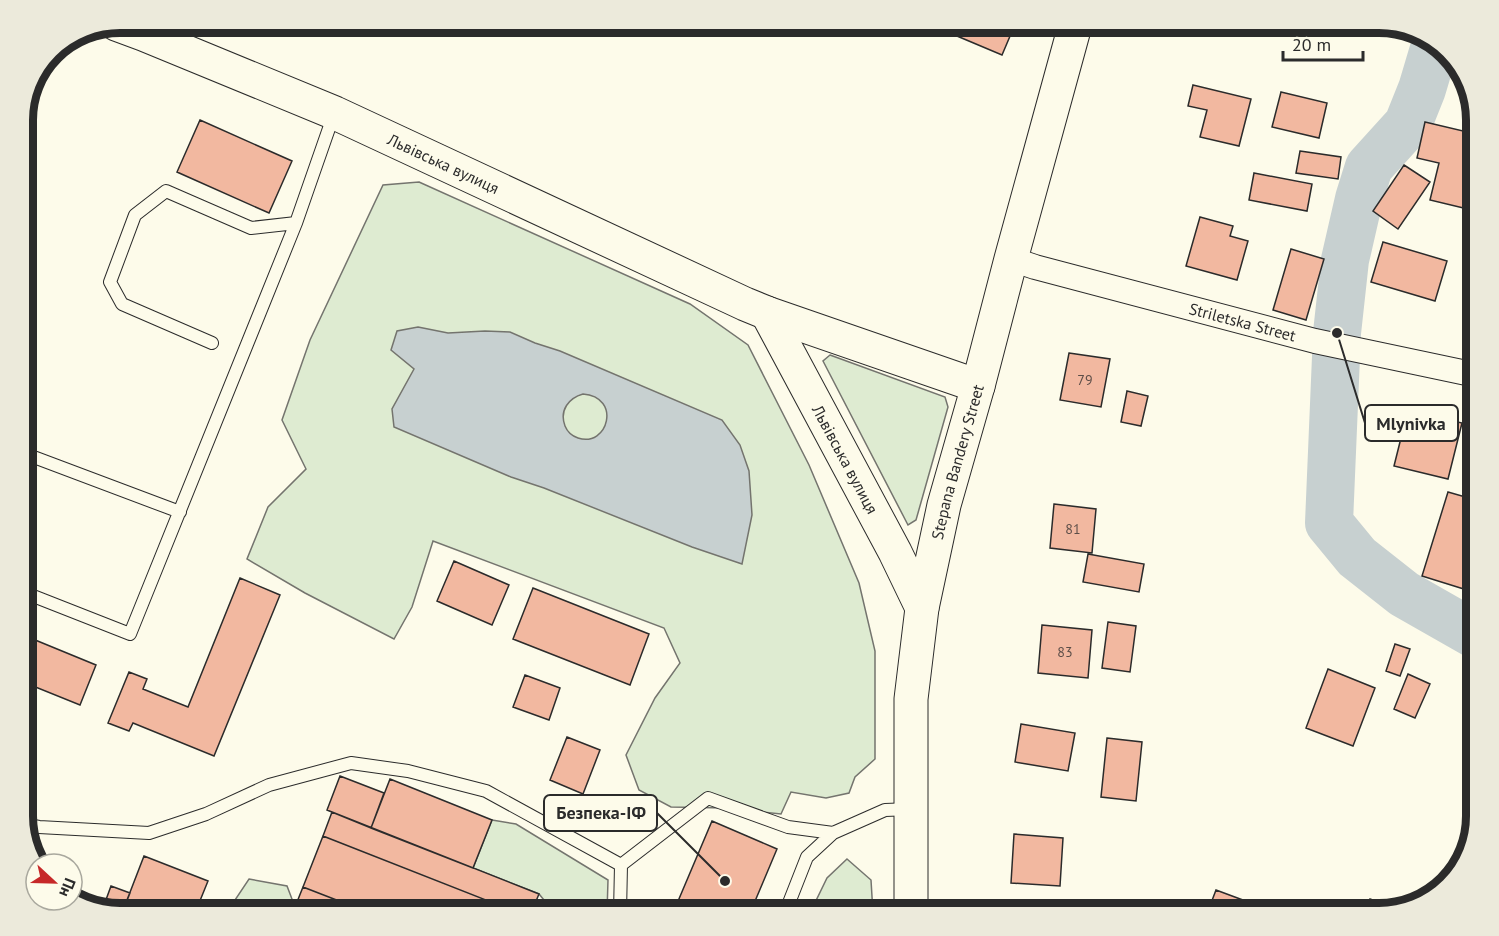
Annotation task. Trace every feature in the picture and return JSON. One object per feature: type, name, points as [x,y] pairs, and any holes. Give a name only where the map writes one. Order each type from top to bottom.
[{"type":"street","name":"Львівська вулиця","points":[[149,33],[335,113],[767,313],[978,386]]},
{"type":"street","name":"Stepana Bandery Street","points":[[911,903],[911,699],[922,608],[945,505],[1073,33]]},
{"type":"street","name":"Striletska Street","points":[[1011,259],[1315,341],[1466,373]]},
{"type":"street","name":"Львівська вулиця","points":[[767,313],[895,552],[922,608]]},
{"type":"lane","points":[[33,596],[130,634],[296,224],[335,113]]},
{"type":"lane","points":[[212,343],[122,304],[110,282],[135,215],[166,191],[251,228],[296,224]]},
{"type":"lane","points":[[33,457],[180,512]]},
{"type":"lane","points":[[34,826],[148,833],[206,814],[269,785],[351,763],[408,771],[486,791],[621,865]]},
{"type":"lane","points":[[621,865],[708,798],[788,827],[833,833]]},
{"type":"lane","points":[[789,903],[807,857],[833,833],[885,810],[911,809]]},
{"type":"lane","points":[[620,903],[621,865]]},
{"type":"green space","points":[[419,182],[690,304],[748,345],[809,465],[859,583],[875,651],[875,759],[855,777],[849,793],[826,798],[791,792],[781,814],[726,808],[671,807],[639,790],[626,755],[655,698],[680,663],[664,628],[433,541],[412,607],[394,639],[305,593],[247,559],[268,507],[306,469],[282,420],[310,340],[383,185]]},
{"type":"green space","points":[[830,355],[945,397],[948,407],[916,520],[908,525],[823,361]]},
{"type":"green space","points":[[492,820],[516,824],[608,880],[607,903],[546,903],[539,894],[473,868]]},
{"type":"green space","points":[[847,859],[871,880],[872,903],[815,903],[827,878]]},
{"type":"green space","points":[[249,879],[287,886],[293,903],[233,903]]},
{"type":"shaded area","points":[[418,327],[448,333],[510,332],[722,420],[740,445],[749,471],[752,515],[742,564],[511,477],[394,427],[392,409],[414,369],[391,350],[397,331]],"holes":[[[583,394],[595,397],[603,404],[606,412],[603,429],[597,436],[588,439],[578,438],[567,430],[563,420],[564,410],[573,398]]]},
{"type":"building","points":[[958,33],[1011,33],[1002,55],[957,36]]},
{"type":"building","points":[[1193,85],[1251,99],[1239,146],[1200,137],[1207,110],[1188,106]]},
{"type":"building","points":[[1281,92],[1327,103],[1319,138],[1272,127]]},
{"type":"building","points":[[200,120],[292,161],[269,213],[177,172]]},
{"type":"building","points":[[1425,122],[1466,132],[1466,209],[1430,200],[1439,163],[1417,158]]},
{"type":"building","points":[[1300,151],[1341,157],[1338,179],[1296,173]]},
{"type":"building","points":[[1404,165],[1430,182],[1398,229],[1373,211]]},
{"type":"building","points":[[1254,173],[1312,184],[1307,211],[1249,200]]},
{"type":"building","points":[[1200,217],[1233,226],[1230,236],[1248,241],[1237,280],[1186,266]]},
{"type":"building","points":[[1383,242],[1447,261],[1435,301],[1371,282]]},
{"type":"building","points":[[1291,249],[1324,259],[1306,320],[1273,310]]},
{"type":"building","points":[[1069,353],[1110,359],[1101,407],[1060,400]]},
{"type":"building","points":[[1127,391],[1148,396],[1141,426],[1121,422]]},
{"type":"building","points":[[1408,410],[1462,423],[1448,479],[1394,466]]},
{"type":"building","points":[[1448,492],[1466,497],[1466,590],[1422,576]]},
{"type":"building","points":[[1054,504],[1096,509],[1092,553],[1050,548]]},
{"type":"building","points":[[1088,554],[1144,564],[1139,592],[1083,582]]},
{"type":"building","points":[[454,561],[509,585],[492,625],[437,601]]},
{"type":"building","points":[[240,578],[280,595],[214,756],[133,723],[129,731],[108,723],[129,672],[147,679],[143,689],[188,707]]},
{"type":"building","points":[[533,588],[649,634],[630,685],[513,639]]},
{"type":"building","points":[[1108,622],[1136,626],[1130,672],[1102,668]]},
{"type":"building","points":[[1042,625],[1092,630],[1088,678],[1038,673]]},
{"type":"building","points":[[33,639],[96,665],[80,705],[33,686]]},
{"type":"building","points":[[1395,644],[1410,649],[1400,676],[1386,671]]},
{"type":"building","points":[[1328,669],[1375,688],[1353,746],[1306,728]]},
{"type":"building","points":[[1408,674],[1430,684],[1415,718],[1394,709]]},
{"type":"building","points":[[525,675],[560,688],[549,720],[513,707]]},
{"type":"building","points":[[1021,724],[1075,733],[1068,771],[1015,762]]},
{"type":"building","points":[[567,737],[600,750],[583,794],[550,780]]},
{"type":"building","points":[[1107,738],[1142,742],[1136,801],[1101,797]]},
{"type":"building","points":[[340,776],[384,793],[371,828],[327,810]]},
{"type":"building","points":[[390,779],[492,820],[473,868],[371,828]]},
{"type":"building","points":[[332,812],[539,894],[535,903],[494,903],[323,836]]},
{"type":"building","points":[[712,821],[777,849],[754,903],[677,903]]},
{"type":"building","points":[[1014,834],[1063,838],[1060,886],[1011,883]]},
{"type":"building","points":[[323,836],[494,903],[344,903],[303,887]]},
{"type":"building","points":[[144,856],[208,881],[199,903],[126,903]]},
{"type":"building","points":[[111,886],[130,893],[126,903],[105,901]]},
{"type":"building","points":[[303,887],[344,903],[297,903]]},
{"type":"building","points":[[1216,890],[1251,903],[1211,903]]},
{"type":"building","points":[[1370,899],[1381,903],[1379,903],[1369,903]]},
{"type":"waterway","points":[[1433,52],[1408,124],[1369,167],[1345,260],[1337,333],[1329,523],[1357,557],[1404,594],[1466,629]]},
{"type":"place","name":"Mlynivka","points":[[1337,333]]},
{"type":"place","name":"Безпека-ІФ","points":[[725,881]]}]
